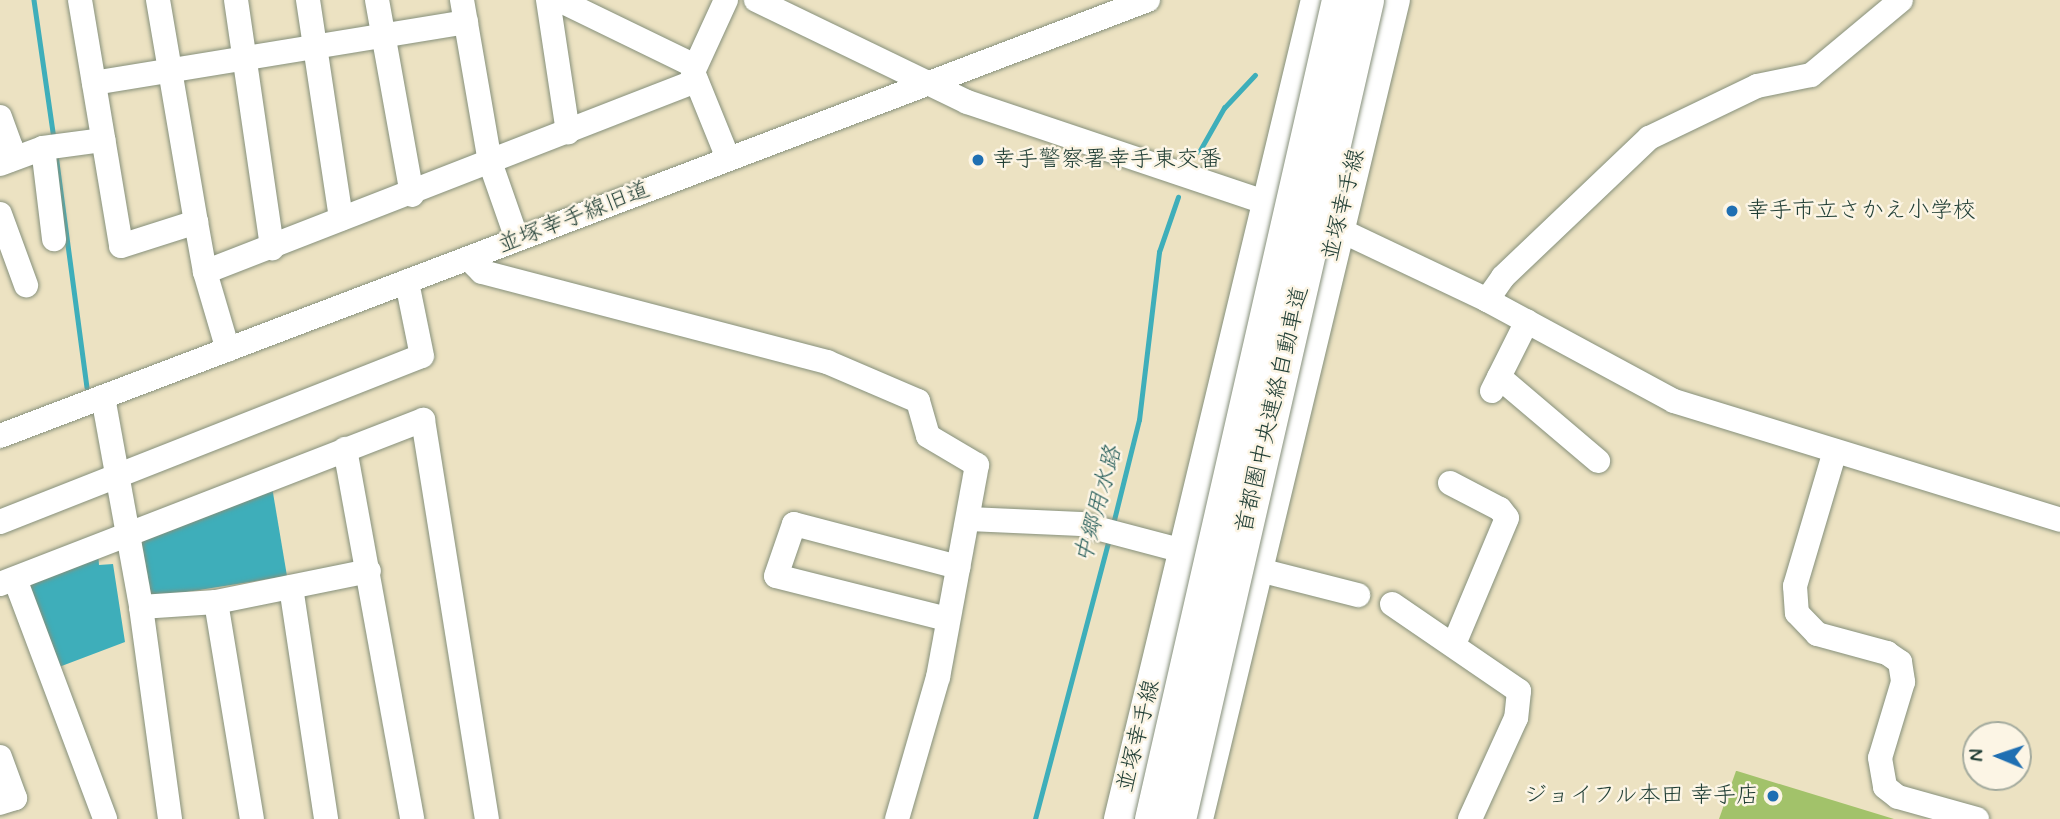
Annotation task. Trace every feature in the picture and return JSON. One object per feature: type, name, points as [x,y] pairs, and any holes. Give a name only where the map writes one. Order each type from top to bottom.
[{"type":"highway","name":"首都圏中央連絡自動車道","points":[[1152,819],[1339,0]]},
{"type":"highway","name":"首都圏中央連絡自動車道","points":[[1178,819],[1366,0]]},
{"type":"main road","name":"並塚幸手線","points":[[1119,819],[1315,0]]},
{"type":"main road","name":"並塚幸手線","points":[[1198,819],[1338,227],[1395,0]]},
{"type":"main road","points":[[1210,443],[1237,370],[1272,330],[1299,243],[1319,230],[1338,227]]},
{"type":"street","points":[[80,0],[121,246],[196,222]]},
{"type":"street","points":[[158,0],[168,72],[205,272],[228,350]]},
{"type":"street","points":[[236,0],[272,248]]},
{"type":"street","points":[[308,0],[313,50],[341,219]]},
{"type":"street","points":[[377,0],[412,195]]},
{"type":"street","points":[[548,0],[568,133]]},
{"type":"street","points":[[559,0],[694,73],[728,158]]},
{"type":"street","points":[[205,272],[341,219],[412,195],[568,133],[694,73],[726,0]]},
{"type":"street","points":[[756,0],[925,84],[1338,227],[1487,300],[1674,401],[2060,520]]},
{"type":"street","name":"並塚幸手線旧道","points":[[0,436],[1148,0]]},
{"type":"street","points":[[1304,0],[1306,39]]},
{"type":"street","points":[[1487,300],[1503,277],[1649,138],[1757,86],[1815,83],[1902,0]]},
{"type":"street","points":[[94,83],[385,38],[464,11],[490,162],[517,239]]},
{"type":"street","points":[[0,117],[11,147],[5,162]]},
{"type":"street","points":[[5,162],[43,148],[103,140]]},
{"type":"street","points":[[43,148],[54,239]]},
{"type":"street","points":[[0,214],[26,285]]},
{"type":"street","points":[[469,258],[482,271],[827,362],[918,401],[928,436],[977,465],[969,519],[947,619],[939,677],[897,819]]},
{"type":"street","points":[[0,522],[422,356],[407,282]]},
{"type":"street","points":[[1527,321],[1495,384],[1598,461]]},
{"type":"street","points":[[103,397],[141,607],[170,819]]},
{"type":"street","points":[[105,819],[7,581],[423,421],[487,819]]},
{"type":"street","points":[[345,449],[412,819]]},
{"type":"street","points":[[1835,451],[1796,586],[1797,613],[1801,622],[1818,634],[1887,653],[1900,662],[1903,682],[1880,758],[1885,787],[1898,797],[1977,819]]},
{"type":"street","points":[[1450,483],[1500,509],[1507,518],[1454,643]]},
{"type":"street","points":[[969,519],[1052,521],[1358,594]]},
{"type":"street","points":[[947,619],[776,576],[794,524],[958,567]]},
{"type":"street","points":[[141,607],[216,602],[369,571]]},
{"type":"street","points":[[291,587],[326,819]]},
{"type":"street","points":[[216,602],[252,819]]},
{"type":"street","points":[[1392,604],[1454,643],[1519,691],[1516,718],[1469,819]]},
{"type":"street","points":[[0,757],[15,798],[0,803]]},
{"type":"green space","name":"ジョイフル本田 幸手店","points":[[1737,771],[1894,819],[1719,819]]},
{"type":"water","points":[[272,487],[287,576],[155,597],[144,592],[138,544],[143,534]]},
{"type":"water","points":[[98,552],[99,565],[113,564],[125,642],[59,667],[29,588],[32,577]]},
{"type":"waterway","points":[[34,0],[54,139]]},
{"type":"waterway","name":"中郷用水路","points":[[1199,152],[1224,108],[1255,75]]},
{"type":"waterway","points":[[56,155],[87,387]]},
{"type":"waterway","name":"中郷用水路","points":[[1113,524],[1139,420],[1159,252],[1178,197]]},
{"type":"waterway","name":"中郷用水路","points":[[1035,819],[1109,539]]},
{"type":"place","name":"幸手警察署幸手東交番","points":[[978,160]]},
{"type":"place","name":"幸手市立さかえ小学校","points":[[1732,211]]},
{"type":"place","name":"ジョイフル本田 幸手店","points":[[1773,796]]}]
